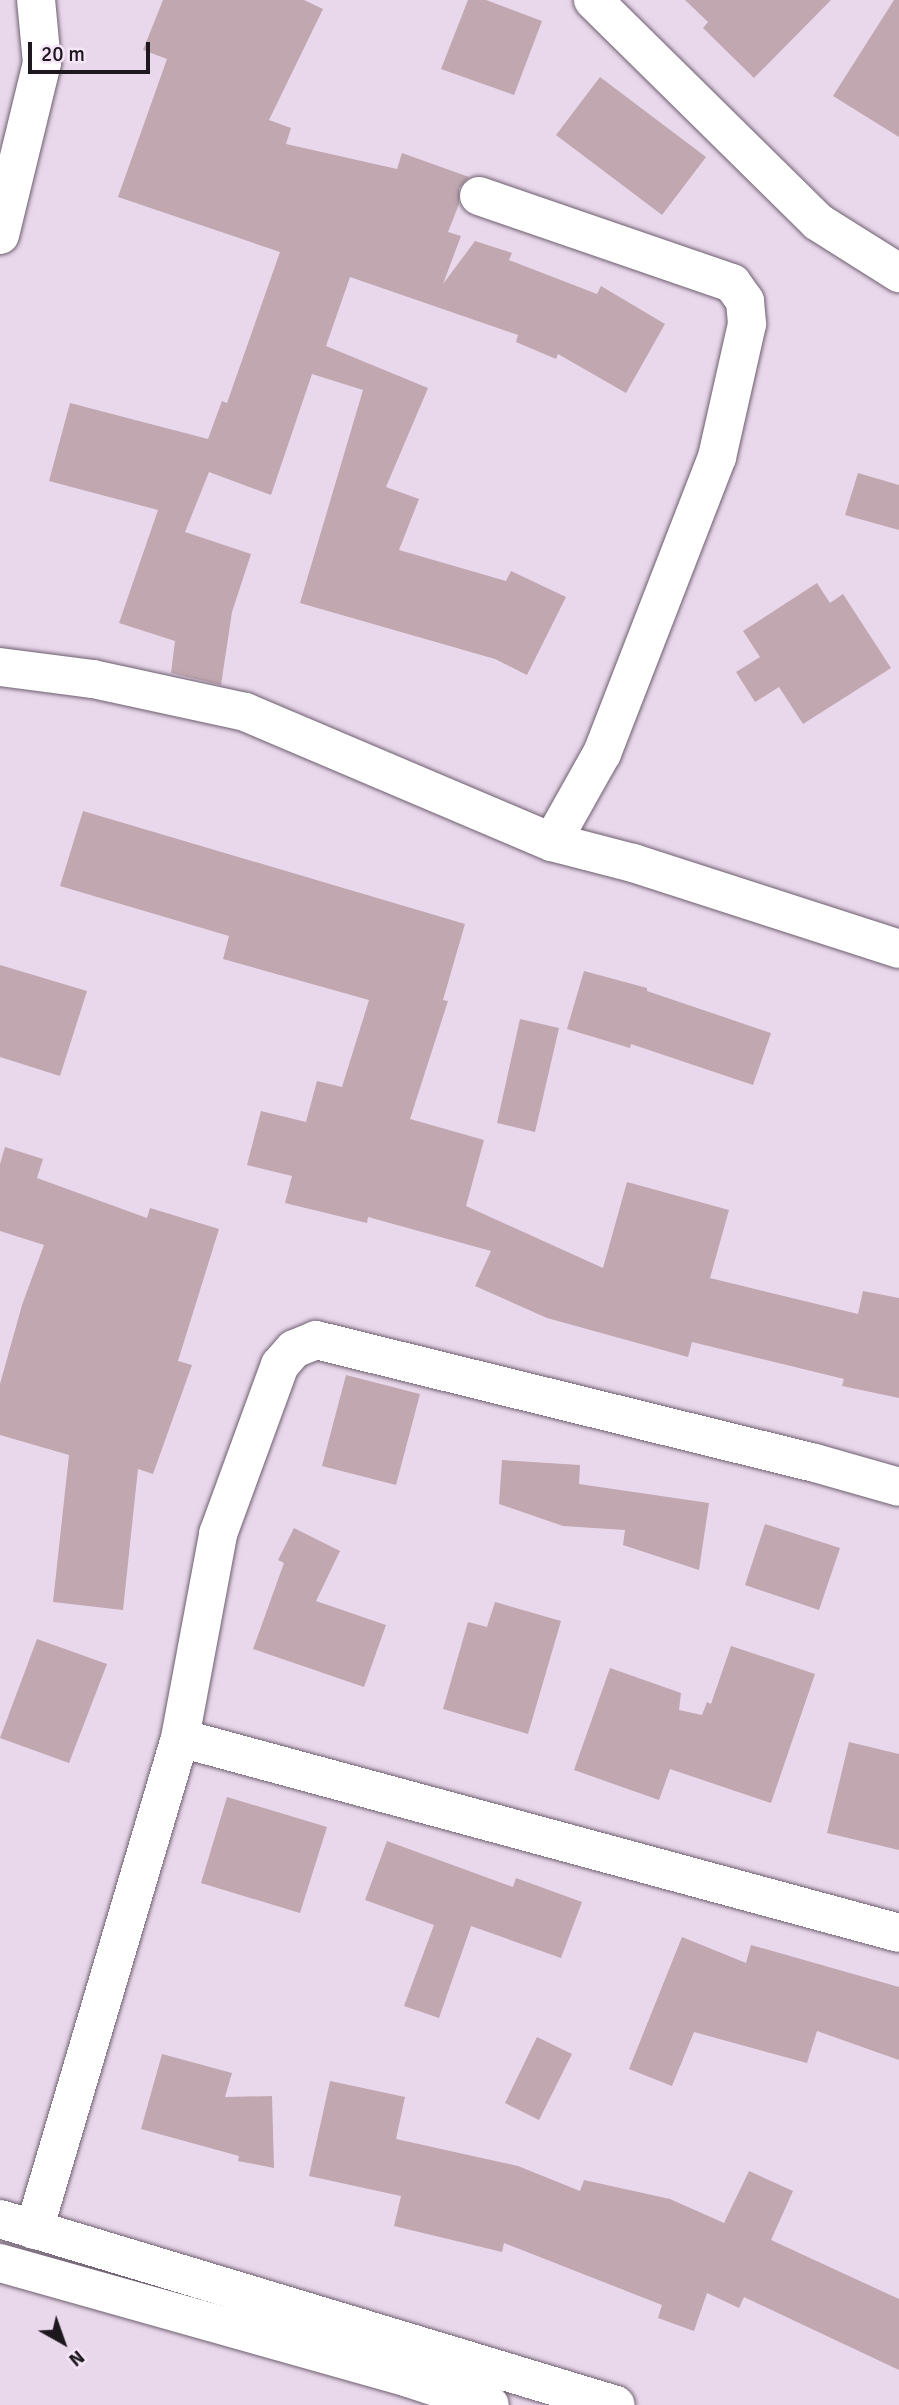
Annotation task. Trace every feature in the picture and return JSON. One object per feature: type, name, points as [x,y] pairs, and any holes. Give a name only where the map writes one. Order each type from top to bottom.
[{"type":"street","points":[[0,235],[42,63],[36,0]]},
{"type":"street","points":[[593,0],[818,222],[899,273]]},
{"type":"street","points":[[479,196],[732,283],[745,301],[747,324],[717,457],[602,752],[552,842]]},
{"type":"street","points":[[0,667],[93,679],[244,712],[552,842],[633,863],[899,949]]},
{"type":"street","points":[[616,2405],[17,2225],[180,1738],[218,1534],[280,1365],[294,1349],[316,1340],[815,1463],[899,1487]]},
{"type":"street","points":[[180,1738],[899,1933]]},
{"type":"street","points":[[0,2263],[408,2378],[490,2405]]},
{"type":"building","points":[[163,0],[304,0],[323,9],[269,120],[291,128],[286,144],[397,169],[402,153],[469,177],[459,188],[459,204],[448,232],[461,236],[443,284],[475,241],[512,253],[509,260],[597,294],[601,286],[665,324],[626,393],[558,354],[556,359],[516,342],[518,335],[350,277],[326,346],[428,388],[386,487],[419,499],[399,550],[506,581],[511,571],[566,597],[527,675],[495,659],[300,603],[363,390],[312,374],[271,495],[209,472],[185,532],[251,554],[232,612],[221,685],[171,673],[175,641],[119,623],[158,510],[49,481],[70,403],[208,439],[222,401],[227,403],[280,252],[118,197],[167,59],[143,50]]},
{"type":"building","points":[[468,0],[486,0],[542,21],[514,95],[441,69]]},
{"type":"building","points":[[685,0],[831,0],[754,78],[703,28],[708,22]]},
{"type":"building","points":[[894,0],[899,0],[899,137],[833,96]]},
{"type":"building","points":[[600,77],[706,157],[662,215],[556,135]]},
{"type":"building","points":[[858,473],[899,485],[899,530],[845,515]]},
{"type":"building","points":[[817,583],[830,603],[843,594],[891,668],[803,724],[779,687],[755,702],[736,672],[760,657],[743,631]]},
{"type":"building","points":[[83,811],[465,924],[443,1000],[448,1001],[410,1119],[484,1140],[466,1206],[603,1268],[627,1182],[729,1210],[710,1278],[858,1314],[863,1291],[899,1298],[899,1398],[842,1386],[844,1379],[692,1342],[688,1357],[547,1318],[475,1286],[491,1251],[368,1217],[367,1223],[285,1203],[292,1176],[247,1165],[261,1111],[306,1122],[317,1081],[342,1087],[369,1000],[223,959],[229,936],[60,886]]},
{"type":"building","points":[[0,965],[87,991],[60,1076],[0,1057]]},
{"type":"building","points":[[584,971],[647,988],[647,991],[771,1033],[753,1085],[631,1044],[630,1048],[567,1029]]},
{"type":"building","points":[[520,1019],[559,1028],[535,1132],[497,1123]]},
{"type":"building","points":[[5,1147],[43,1159],[37,1178],[147,1218],[150,1208],[219,1229],[178,1361],[192,1365],[153,1474],[138,1469],[123,1610],[53,1602],[69,1455],[0,1435],[0,1384],[22,1305],[44,1245],[0,1231],[0,1164]]},
{"type":"building","points":[[346,1375],[420,1394],[396,1485],[322,1466]]},
{"type":"building","points":[[502,1460],[580,1465],[579,1484],[709,1503],[699,1570],[623,1545],[625,1530],[563,1526],[499,1504]]},
{"type":"building","points":[[765,1524],[840,1548],[819,1610],[745,1585]]},
{"type":"building","points":[[294,1528],[340,1551],[316,1601],[386,1625],[364,1687],[253,1649],[284,1563],[278,1560]]},
{"type":"building","points":[[495,1602],[561,1621],[528,1734],[443,1709],[468,1622],[487,1627]]},
{"type":"building","points":[[37,1639],[107,1664],[69,1763],[0,1738]]},
{"type":"building","points":[[731,1646],[815,1674],[771,1803],[670,1769],[659,1800],[574,1770],[610,1668],[681,1693],[679,1710],[702,1715],[707,1702],[711,1704]]},
{"type":"building","points":[[849,1742],[899,1754],[899,1850],[827,1833]]},
{"type":"building","points":[[227,1797],[327,1827],[300,1913],[201,1883]]},
{"type":"building","points":[[387,1841],[513,1887],[516,1878],[582,1902],[561,1958],[471,1926],[439,2018],[404,2006],[434,1925],[365,1900]]},
{"type":"building","points":[[682,1937],[746,1963],[751,1945],[899,1987],[899,2060],[817,2031],[807,2063],[694,2032],[672,2086],[629,2069]]},
{"type":"building","points":[[537,2037],[572,2054],[539,2120],[505,2103]]},
{"type":"building","points":[[162,2054],[232,2073],[225,2097],[272,2096],[274,2168],[238,2161],[239,2156],[141,2129]]},
{"type":"building","points":[[330,2081],[405,2097],[396,2139],[518,2166],[580,2191],[584,2180],[670,2199],[724,2223],[749,2171],[793,2191],[771,2240],[899,2299],[899,2370],[744,2297],[739,2308],[707,2293],[694,2331],[658,2318],[662,2305],[504,2243],[502,2252],[394,2226],[401,2196],[309,2176]]}]
